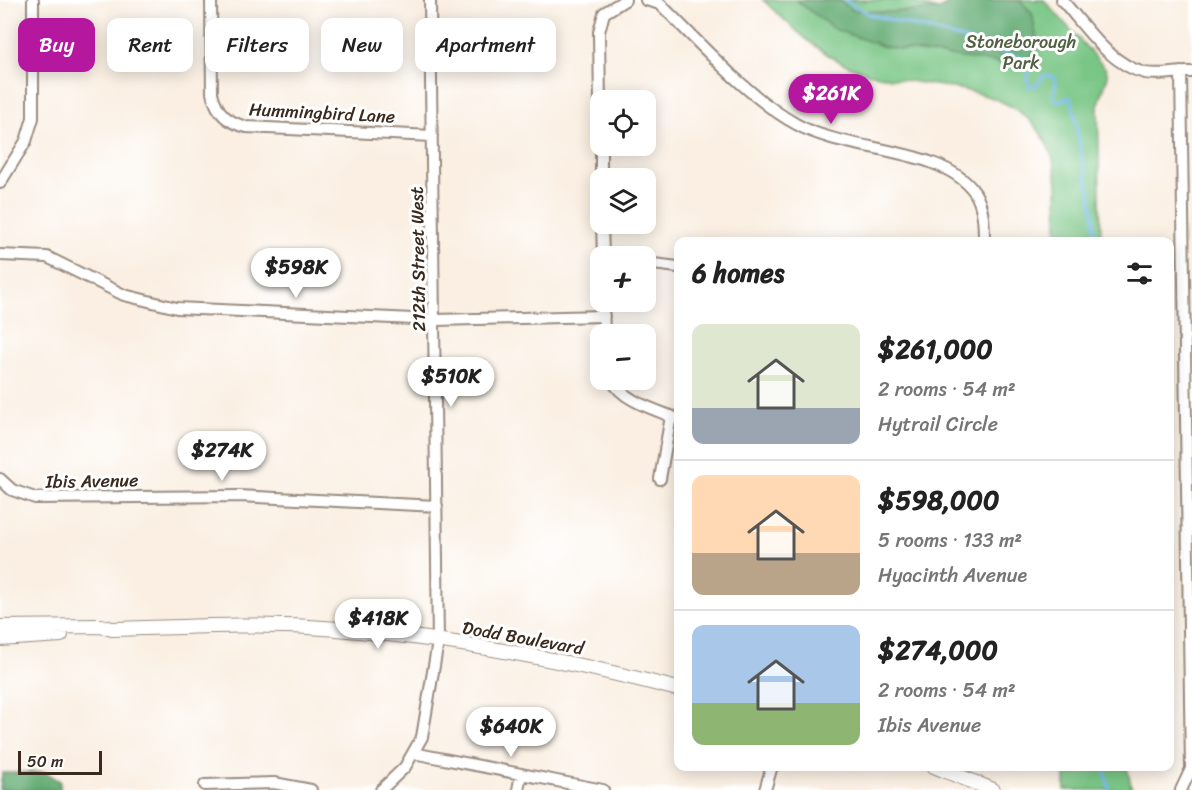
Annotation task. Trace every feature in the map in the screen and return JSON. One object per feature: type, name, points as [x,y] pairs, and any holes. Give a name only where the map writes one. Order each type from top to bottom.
[{"type":"main road","name":"Dodd Boulevard","points":[[0,627],[101,626],[108,629]]},
{"type":"main road","name":"Dodd Boulevard","points":[[0,639],[101,632],[108,629],[307,627],[438,642],[586,667],[674,688]]},
{"type":"main road","points":[[946,771],[993,790]]},
{"type":"street","points":[[0,183],[26,141],[33,118],[33,0]]},
{"type":"street","name":"Hummingbird Lane","points":[[211,0],[212,93],[216,107],[226,118],[246,127],[432,136]]},
{"type":"street","name":"212th Street West","points":[[381,790],[405,767],[422,737],[438,642],[430,0]]},
{"type":"street","points":[[600,90],[599,32],[604,13],[625,0]]},
{"type":"street","points":[[646,0],[660,4],[762,100],[796,124],[825,138],[934,163],[959,176],[975,194],[984,215],[984,237]]},
{"type":"street","points":[[1062,0],[1109,52],[1128,67],[1147,73],[1187,72],[1191,769],[1181,790]]},
{"type":"street","points":[[0,255],[47,257],[124,296],[159,306],[435,320],[604,316]]},
{"type":"street","points":[[656,264],[674,267]]},
{"type":"street","points":[[604,312],[604,324]]},
{"type":"street","points":[[619,390],[674,418]]},
{"type":"street","points":[[660,479],[674,422]]},
{"type":"street","name":"Ibis Avenue","points":[[1,481],[24,495],[42,499],[240,496],[437,506]]},
{"type":"street","points":[[413,753],[603,790]]},
{"type":"street","points":[[765,790],[771,771]]},
{"type":"street","points":[[518,790],[521,774]]},
{"type":"street","points":[[206,785],[274,783],[311,790]]},
{"type":"green space","name":"Stoneborough Park","points":[[763,0],[905,0],[938,10],[953,0],[1044,0],[1106,69],[1108,76],[1098,106],[1101,237],[1057,237],[1057,184],[1050,151],[1035,126],[1015,109],[990,97],[875,74],[849,66],[825,53]]},
{"type":"green space","points":[[796,0],[839,0],[853,10],[886,12],[938,10],[953,0],[1020,0],[1032,13],[1038,46],[1029,60],[1013,65],[885,47],[834,29]]},
{"type":"green space","points":[[1065,771],[1128,771],[1132,790],[1065,790]]},
{"type":"green space","points":[[45,772],[60,781],[60,790],[0,790],[2,773]]},
{"type":"waterway","points":[[844,0],[869,14],[971,41],[1033,62],[1027,77],[1029,87],[1037,85],[1043,76],[1053,76],[1056,84],[1053,97],[1058,101],[1070,97],[1074,108],[1092,204],[1094,237]]},
{"type":"waterway","points":[[1104,771],[1110,790]]}]
